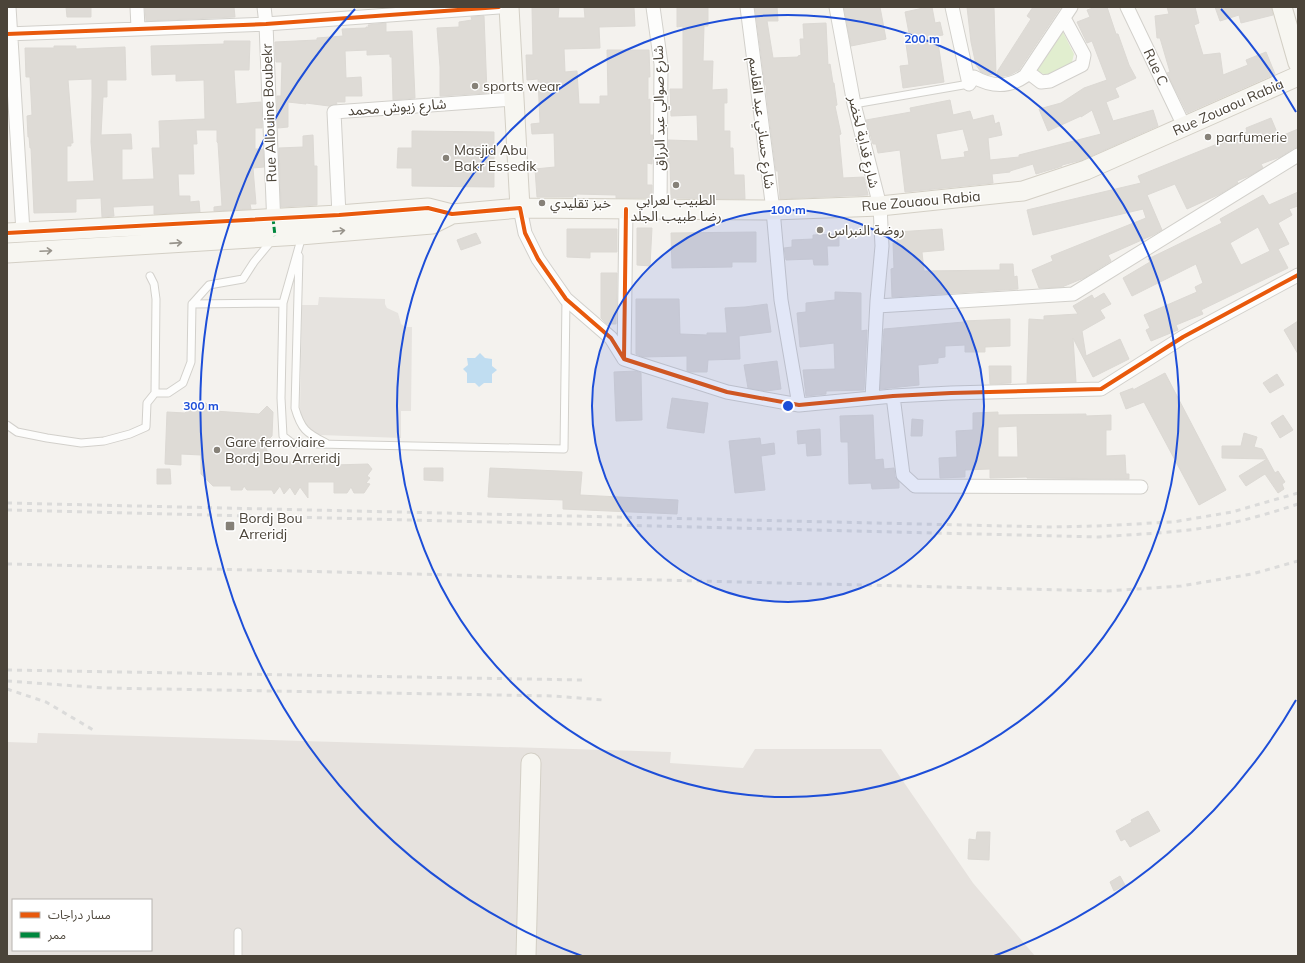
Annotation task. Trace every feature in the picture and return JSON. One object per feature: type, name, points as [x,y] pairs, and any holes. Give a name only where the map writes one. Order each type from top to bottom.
[{"type":"street","points":[[9,7],[15,233],[274,227],[300,229],[432,224],[452,214]]},
{"type":"street","points":[[137,7],[138,28]]},
{"type":"street","name":"Rue Allouine Boubekr","points":[[264,7],[266,24],[274,227]]},
{"type":"street","points":[[9,34],[266,24],[500,7]]},
{"type":"street","points":[[509,7],[520,208],[525,233],[538,259],[566,299],[611,338],[624,359],[727,392],[799,405],[893,396],[1101,389],[1183,337],[1298,275]]},
{"type":"street","name":"شارع صوالي عبد الرزاق","points":[[653,7],[661,64],[660,210]]},
{"type":"street","name":"شارع حساني عبد القاسم","points":[[747,7],[773,210],[781,300],[799,405]]},
{"type":"street","name":"شارع قداية لخضر","points":[[836,7],[854,104],[880,206],[882,246],[872,398]]},
{"type":"street","points":[[952,7],[969,84]]},
{"type":"street","name":"Rue C","points":[[1127,7],[1184,126]]},
{"type":"street","points":[[1282,7],[1298,63]]},
{"type":"street","points":[[969,84],[974,77],[980,81],[993,84],[1010,84],[1021,79],[1028,72],[1067,13]]},
{"type":"street","points":[[1028,72],[1041,82],[1050,82],[1082,65],[1084,55],[1067,13]]},
{"type":"street","name":"Rue Zouaou Rabia","points":[[452,214],[520,208],[773,210],[880,206],[1024,191],[1086,170],[1298,76]]},
{"type":"street","name":"شارع زيوش محمد","points":[[339,215],[334,112],[514,99]]},
{"type":"street","points":[[877,306],[1073,294],[1298,155]]},
{"type":"street","points":[[300,229],[339,215],[428,208],[452,214]]},
{"type":"street","points":[[624,359],[626,209]]},
{"type":"street","points":[[7,253],[274,227]]},
{"type":"street","points":[[893,396],[903,475],[915,486],[1140,488]]},
{"type":"street","points":[[526,956],[531,763]]},
{"type":"lane","points":[[854,104],[969,84]]},
{"type":"lane","points":[[155,393],[168,394],[183,383],[191,362],[192,304],[209,285],[242,280],[274,227]]},
{"type":"lane","points":[[300,229],[295,408],[299,422],[306,431],[314,437],[330,444]]},
{"type":"lane","points":[[300,229],[283,303],[281,398],[283,436],[292,442],[564,449],[566,299]]},
{"type":"lane","points":[[7,425],[17,432],[47,438],[81,442],[104,441],[130,434],[146,427],[147,404],[155,393],[156,299],[154,284],[150,276]]},
{"type":"lane","points":[[192,304],[283,303]]},
{"type":"lane","points":[[238,932],[238,956]]},
{"type":"shaded area","points":[[319,297],[385,299],[387,308],[398,313],[401,324],[405,327],[412,327],[411,411],[401,411],[401,438],[321,435],[315,433],[306,425],[302,418],[300,408],[302,305],[318,305]]},
{"type":"shaded area","points":[[38,733],[671,752],[670,763],[743,768],[755,749],[881,749],[973,883],[1035,956],[7,956],[7,742],[37,743]]},
{"type":"green space","points":[[1063,32],[1074,54],[1072,62],[1051,74],[1037,71]]},
{"type":"water","points":[[480,353],[485,358],[492,359],[492,366],[497,370],[492,374],[492,383],[484,383],[479,387],[475,383],[467,383],[467,373],[463,369],[468,365],[467,358],[475,358]]},
{"type":"building","points":[[66,7],[91,7],[91,17],[67,17]]},
{"type":"building","points":[[145,7],[234,7],[235,17],[146,21]]},
{"type":"building","points":[[532,7],[559,7],[558,18],[585,18],[584,7],[634,7],[635,26],[599,27],[600,48],[564,49],[565,72],[577,71],[579,104],[600,104],[600,96],[608,96],[607,50],[649,50],[650,77],[648,77],[648,100],[650,99],[650,135],[653,135],[652,164],[647,163],[647,185],[652,185],[652,198],[616,198],[616,195],[576,194],[576,197],[537,197],[535,169],[555,167],[554,133],[532,134],[531,124],[540,123],[538,79],[527,80],[526,55],[533,55]]},
{"type":"building","points":[[677,7],[708,7],[708,26],[704,26],[703,61],[713,61],[712,90],[727,89],[727,103],[724,103],[724,131],[730,131],[730,148],[733,148],[734,175],[744,175],[745,199],[671,198],[668,140],[698,141],[697,115],[671,116],[670,89],[683,89],[683,26],[677,27]]},
{"type":"building","points":[[755,7],[777,7],[778,21],[767,21],[773,58],[798,57],[801,55],[800,39],[804,39],[803,24],[826,23],[828,65],[830,64],[834,83],[837,105],[835,106],[841,134],[839,135],[843,178],[864,177],[868,195],[780,199],[778,171],[776,171]]},
{"type":"building","points":[[844,7],[880,7],[886,39],[851,46]]},
{"type":"building","points":[[932,7],[935,23],[940,22],[943,35],[937,36],[944,82],[903,88],[900,66],[909,65],[906,44],[911,44],[905,12]]},
{"type":"building","points":[[967,7],[994,7],[996,74],[989,75],[981,72],[976,65],[971,42]]},
{"type":"building","points":[[1033,7],[1061,7],[1019,70],[1010,75],[998,77],[997,72],[1031,19],[1027,16]]},
{"type":"building","points":[[1096,7],[1107,7],[1116,34],[1118,34],[1129,65],[1136,78],[1115,88],[1119,97],[1106,102],[1113,121],[1153,110],[1158,126],[1082,160],[1036,174],[1033,164],[1010,172],[992,174],[993,183],[905,192],[900,150],[878,153],[876,144],[873,144],[866,120],[911,112],[910,108],[950,100],[953,115],[970,111],[973,120],[993,115],[995,124],[999,122],[1002,135],[988,138],[990,160],[1019,157],[1019,155],[1101,134],[1092,110],[1081,117],[1048,131],[1039,109],[1061,103],[1084,88],[1107,80],[1092,41],[1087,43],[1077,22],[1090,17],[1087,10]],"holes":[[[963,129],[969,151],[964,152],[965,157],[941,160],[936,134]]]},
{"type":"building","points":[[1167,7],[1195,7],[1199,23],[1194,25],[1203,55],[1220,53],[1223,75],[1248,65],[1246,60],[1266,52],[1275,74],[1187,113],[1167,73],[1170,72],[1160,38],[1157,38],[1155,16],[1169,14]]},
{"type":"building","points":[[1215,7],[1271,7],[1273,15],[1241,23],[1239,15],[1220,21]]},
{"type":"building","points":[[484,16],[487,93],[440,96],[440,67],[437,28],[459,27],[459,22],[472,20],[471,17]]},
{"type":"building","points":[[386,23],[386,32],[412,31],[415,98],[393,100],[392,57],[390,57],[390,54],[367,55],[367,50],[345,51],[346,78],[361,77],[362,96],[345,96],[345,102],[336,102],[337,104],[329,106],[288,102],[288,127],[278,128],[277,96],[281,96],[282,62],[276,62],[275,42],[317,40],[317,38],[343,36],[342,29],[366,28],[369,27],[368,25]]},
{"type":"building","points":[[224,41],[250,41],[249,70],[234,70],[236,104],[261,102],[262,128],[255,128],[255,149],[263,149],[264,167],[253,168],[256,204],[250,204],[251,209],[214,211],[214,207],[222,206],[217,130],[196,130],[197,144],[193,144],[194,174],[178,174],[179,196],[190,196],[190,202],[199,201],[200,212],[154,214],[154,205],[113,207],[114,216],[102,217],[101,198],[76,199],[76,212],[34,213],[31,148],[28,137],[27,116],[32,115],[30,77],[26,77],[25,48],[54,48],[54,46],[76,46],[76,49],[125,47],[126,80],[107,80],[107,97],[103,97],[101,135],[131,134],[132,149],[122,149],[122,180],[154,179],[152,148],[160,148],[159,121],[205,119],[204,80],[176,81],[176,74],[152,75],[151,46],[224,44]],"holes":[[[92,79],[91,142],[94,181],[67,182],[67,146],[71,146],[71,143],[73,143],[68,80]]]},
{"type":"building","points":[[1271,118],[1279,137],[1298,129],[1298,147],[1280,157],[1261,164],[1263,168],[1237,181],[1238,183],[1220,194],[1187,209],[1175,184],[1147,195],[1162,230],[1108,255],[1111,261],[1084,278],[1062,287],[1039,288],[1032,270],[1053,261],[1051,256],[1146,218],[1143,209],[1033,235],[1027,210],[1141,183],[1138,176],[1247,132],[1246,128]]},
{"type":"building","name":"Masjid Abu Bakr Essedik","points":[[412,131],[494,132],[494,187],[412,186],[412,168],[397,168],[398,148],[412,148]]},
{"type":"building","points":[[313,135],[314,166],[317,166],[317,205],[281,207],[279,148],[303,147],[303,136]]},
{"type":"building","points":[[1298,192],[1298,206],[1289,209],[1292,215],[1278,223],[1289,244],[1278,249],[1288,268],[1201,310],[1203,314],[1176,325],[1178,330],[1151,341],[1146,330],[1150,328],[1144,315],[1197,292],[1195,287],[1203,283],[1196,264],[1132,296],[1123,278],[1150,262],[1148,259],[1222,223],[1220,219],[1263,195],[1269,205]],"holes":[[[1258,227],[1270,251],[1241,265],[1230,243]]]},
{"type":"building","points":[[637,228],[652,228],[650,266],[637,265]]},
{"type":"building","points":[[567,229],[617,229],[617,252],[590,252],[590,258],[567,257]]},
{"type":"building","points":[[942,229],[944,250],[922,252],[924,271],[1000,270],[1000,264],[1013,264],[1014,277],[1017,276],[1018,289],[892,297],[891,269],[894,268],[893,243],[897,243],[897,232]]},
{"type":"building","points":[[756,232],[756,262],[732,262],[732,267],[672,268],[671,233]]},
{"type":"building","points":[[476,233],[481,243],[461,250],[457,240]]},
{"type":"building","points":[[839,234],[839,246],[827,246],[828,265],[814,265],[813,259],[786,260],[784,248],[792,247],[792,240],[813,239],[813,235]]},
{"type":"building","points":[[601,273],[617,273],[616,324],[607,324],[601,318]]},
{"type":"building","points":[[835,292],[861,293],[861,331],[867,330],[864,390],[826,391],[826,394],[806,396],[803,370],[835,369],[834,343],[800,347],[797,313],[806,312],[806,303],[835,300]]},
{"type":"building","points":[[1104,293],[1111,304],[1100,310],[1105,318],[1082,331],[1086,356],[1120,339],[1129,359],[1093,377],[1073,338],[1076,382],[1027,383],[1029,319],[1044,320],[1044,316],[1078,314],[1073,306],[1092,295],[1094,299]]},
{"type":"building","points":[[636,299],[679,299],[680,334],[707,335],[707,333],[727,333],[725,308],[767,304],[771,332],[739,336],[740,359],[708,360],[707,372],[690,372],[687,371],[687,356],[643,357],[636,354]]},
{"type":"building","points":[[1010,319],[1010,346],[985,347],[985,352],[965,352],[965,345],[945,346],[945,357],[938,358],[938,363],[918,365],[919,385],[880,389],[884,329],[964,321]]},
{"type":"building","points":[[1298,321],[1298,354],[1284,330]]},
{"type":"building","points":[[777,361],[781,389],[766,391],[748,388],[744,365]]},
{"type":"building","points":[[989,366],[1011,366],[1011,383],[990,384]]},
{"type":"building","points":[[636,371],[641,373],[642,420],[616,421],[614,372]]},
{"type":"building","points":[[1165,373],[1226,490],[1199,505],[1144,402],[1126,409],[1120,393],[1133,388],[1133,390]]},
{"type":"building","points":[[1277,374],[1284,385],[1270,393],[1263,383]]},
{"type":"building","points":[[672,398],[708,403],[704,433],[667,428]]},
{"type":"building","name":"Gare ferroviaire Bordj Bou Arreridj","points":[[194,403],[206,403],[214,411],[259,414],[267,406],[273,412],[272,436],[268,440],[270,443],[266,450],[283,462],[332,461],[334,465],[368,464],[372,469],[367,476],[370,478],[366,483],[370,484],[364,493],[354,493],[351,487],[347,493],[334,493],[334,482],[308,482],[308,498],[300,487],[295,495],[290,487],[284,494],[280,486],[274,494],[272,490],[247,490],[244,486],[242,490],[231,490],[231,486],[213,486],[201,474],[201,455],[181,454],[181,465],[165,464],[167,412],[185,413]]},
{"type":"building","points":[[998,412],[998,415],[1111,415],[1111,430],[1106,430],[1106,456],[1125,455],[1126,474],[1129,474],[1129,479],[1027,477],[990,478],[990,469],[965,470],[965,477],[940,478],[939,458],[957,457],[956,431],[973,430],[973,413]],"holes":[[[1017,426],[1018,457],[998,457],[998,427]]]},
{"type":"building","points":[[873,415],[875,460],[883,459],[884,469],[894,468],[895,477],[899,482],[899,488],[872,489],[871,483],[849,484],[848,442],[841,442],[840,416]]},
{"type":"building","points":[[1283,415],[1293,430],[1280,438],[1271,423]]},
{"type":"building","points":[[912,419],[923,420],[922,436],[911,436]]},
{"type":"building","points":[[820,429],[821,455],[807,456],[806,443],[798,444],[797,431]]},
{"type":"building","points":[[1244,433],[1257,437],[1254,447],[1262,449],[1275,473],[1278,471],[1285,482],[1282,484],[1284,489],[1278,493],[1265,474],[1246,486],[1239,476],[1267,459],[1222,458],[1222,446],[1241,446]]},
{"type":"building","points":[[760,438],[761,445],[774,443],[775,454],[761,456],[765,490],[735,493],[729,441]]},
{"type":"building","points":[[424,468],[443,468],[443,481],[424,480]]},
{"type":"building","points":[[490,468],[582,472],[580,495],[678,500],[677,514],[563,509],[563,500],[488,497]]},
{"type":"building","points":[[157,469],[170,469],[171,484],[157,484]]},
{"type":"building","points":[[1148,811],[1160,831],[1130,847],[1125,839],[1121,841],[1116,831],[1132,822],[1131,820]]},
{"type":"building","points":[[977,832],[990,832],[989,860],[968,859],[969,839],[976,840]]},
{"type":"building","points":[[1120,876],[1125,885],[1114,891],[1110,882]]},
{"type":"railway","points":[[7,503],[1050,527],[1173,522],[1232,512],[1298,493]]},
{"type":"railway","points":[[7,510],[1098,537],[1172,532],[1216,526],[1237,522],[1298,504]]},
{"type":"railway","points":[[7,564],[1107,591],[1181,586],[1252,574],[1298,561]]},
{"type":"railway","points":[[7,670],[583,680]]},
{"type":"railway","points":[[7,681],[105,688],[554,696],[603,700]]},
{"type":"railway","points":[[7,689],[46,702],[95,731]]},
{"type":"marked path","points":[[273,218],[275,236]]},
{"type":"cycle path","points":[[7,34],[266,24],[499,7]]},
{"type":"cycle path","points":[[7,233],[339,215],[428,208],[452,214],[520,208],[525,233],[538,259],[566,299],[611,338],[624,359]]},
{"type":"cycle path","points":[[626,209],[624,359],[727,392],[799,405],[893,396],[1101,389],[1183,337],[1298,275]]},
{"type":"place","name":"sports wear","points":[[475,86]]},
{"type":"place","name":"parfumerie","points":[[1208,137]]},
{"type":"place","name":"Masjid Abu Bakr Essedik","points":[[446,158]]},
{"type":"place","name":"الطبيب لعرابي رضا طبيب الجلد","points":[[676,185]]},
{"type":"place","name":"خبز تقليدي","points":[[542,203]]},
{"type":"place","name":"روضة النبراس","points":[[820,230]]},
{"type":"place","name":"Gare ferroviaire Bordj Bou Arreridj","points":[[217,450]]},
{"type":"place","name":"Bordj Bou Arreridj","points":[[230,526]]}]
